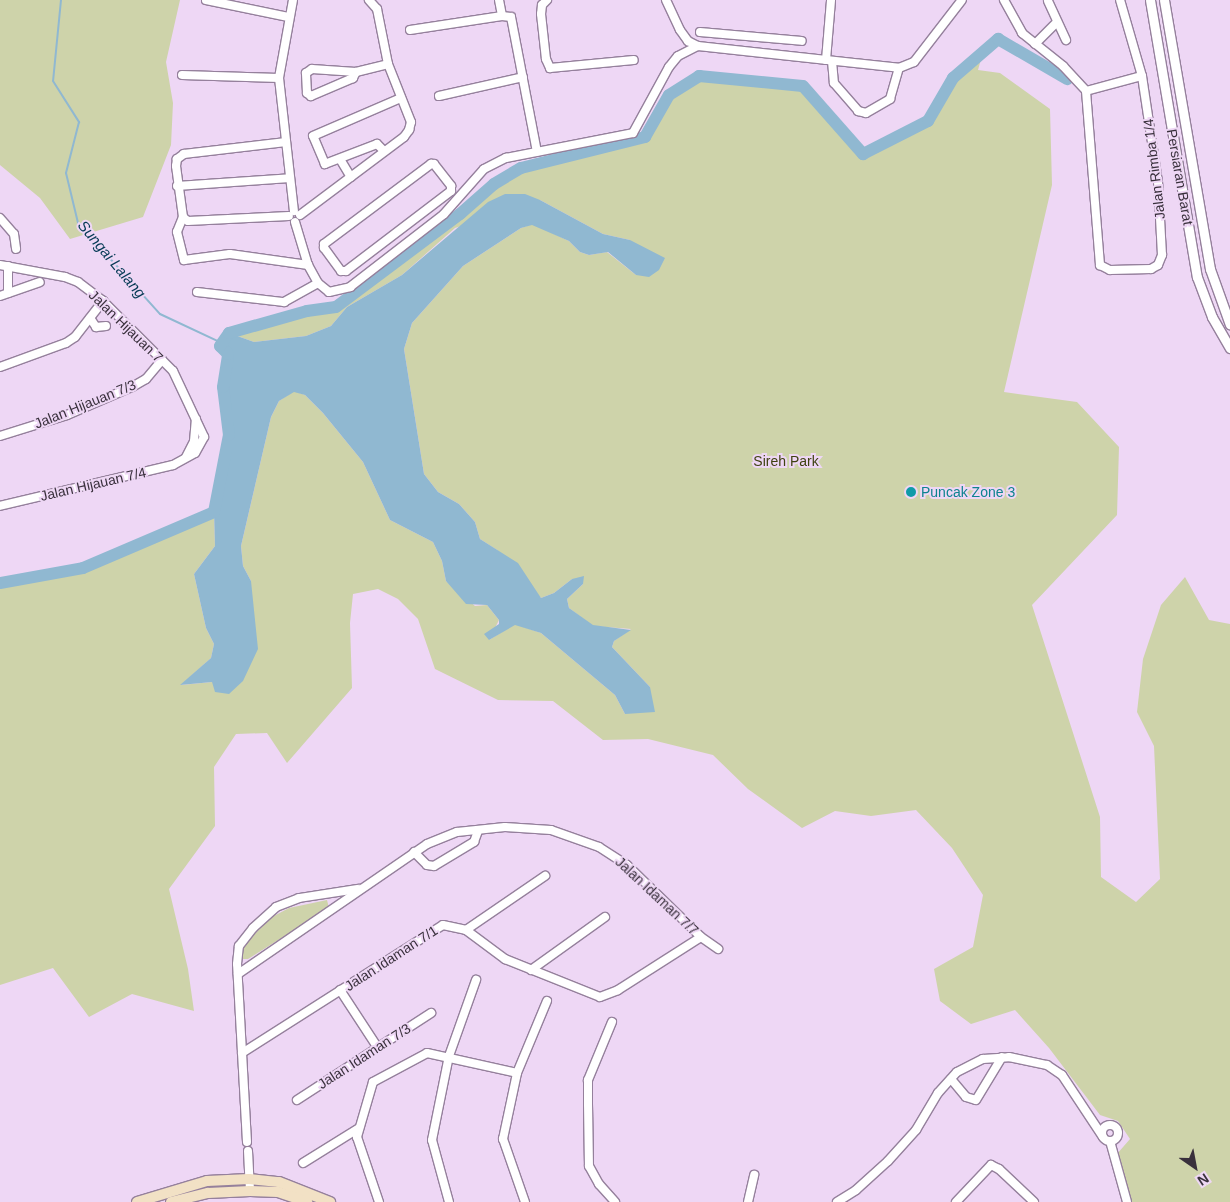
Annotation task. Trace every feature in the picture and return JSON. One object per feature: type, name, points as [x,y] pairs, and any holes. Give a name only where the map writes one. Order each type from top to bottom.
[{"type":"main road","points":[[137,1202],[207,1181],[249,1179],[279,1182],[330,1202]]},
{"type":"main road","points":[[171,1202],[208,1193],[250,1191],[278,1192],[307,1202]]},
{"type":"street","points":[[206,0],[288,17]]},
{"type":"street","points":[[292,0],[279,78],[294,216],[308,265],[318,283],[329,292],[339,291],[372,270],[438,219],[484,169],[506,158],[633,133],[669,67],[678,56],[698,46]]},
{"type":"street","points":[[183,217],[188,221],[294,216],[351,176],[409,130],[411,122],[388,64],[376,9],[369,0]]},
{"type":"street","points":[[499,0],[502,16]]},
{"type":"street","points":[[548,0],[542,5],[541,14],[546,59],[550,68],[557,69],[634,60]]},
{"type":"street","points":[[666,0],[680,30],[688,41],[698,46],[899,68],[914,62],[962,0]]},
{"type":"street","points":[[832,0],[829,61],[834,83],[858,111],[866,113],[890,99],[899,68]]},
{"type":"street","points":[[1004,0],[1022,34],[1063,66],[1086,91],[1142,76]]},
{"type":"street","name":"Jalan Rimba 1/4","points":[[1086,91],[1100,264],[1110,270],[1151,269],[1161,261],[1158,182],[1142,76],[1120,0]]},
{"type":"street","name":"Persiaran Barat","points":[[1150,0],[1197,277],[1212,316],[1230,348]]},
{"type":"street","name":"Persiaran Barat","points":[[1164,0],[1210,269],[1230,325]]},
{"type":"street","points":[[1048,1],[1066,40]]},
{"type":"street","points":[[410,30],[502,16],[512,17],[537,152]]},
{"type":"street","points":[[1035,44],[1057,22]]},
{"type":"street","points":[[700,32],[802,41]]},
{"type":"street","points":[[725,49],[726,34]]},
{"type":"street","points":[[781,55],[784,40]]},
{"type":"street","points":[[356,72],[353,78],[336,86],[311,96],[307,93],[308,70],[356,72],[388,64]]},
{"type":"street","points":[[182,75],[279,78]]},
{"type":"street","points":[[439,96],[523,77]]},
{"type":"street","points":[[384,151],[377,144],[340,160],[324,164],[313,136],[401,98]]},
{"type":"street","points":[[286,142],[184,154],[177,159],[177,186],[183,217],[178,232],[184,260],[230,254],[308,265]]},
{"type":"street","points":[[340,160],[351,176]]},
{"type":"street","points":[[433,163],[452,188],[430,208],[363,258],[341,271],[323,246],[433,163]]},
{"type":"street","points":[[177,186],[290,178]]},
{"type":"street","points":[[430,208],[438,219]]},
{"type":"street","points":[[0,218],[14,234],[16,249]]},
{"type":"street","points":[[363,258],[372,270]]},
{"type":"street","points":[[4,265],[8,293]]},
{"type":"street","name":"Jalan Hijauan 7","points":[[4,265],[65,277],[78,282],[103,301],[162,360],[178,379],[204,437],[199,449],[188,456]]},
{"type":"street","points":[[0,296],[40,282]]},
{"type":"street","points":[[197,292],[284,302],[318,283]]},
{"type":"street","points":[[0,367],[66,343],[103,301]]},
{"type":"street","points":[[90,318],[96,327],[106,326]]},
{"type":"street","name":"Jalan Hijauan 7/3","points":[[0,436],[67,415],[132,387],[146,379],[162,360]]},
{"type":"street","name":"Jalan Hijauan 7/4","points":[[0,506],[156,470],[188,456]]},
{"type":"street","name":"Jalan Idaman 7/7","points":[[238,974],[360,888],[440,837],[478,831],[535,827],[575,836],[599,847],[640,877],[701,937],[718,949]]},
{"type":"street","points":[[414,852],[427,865],[434,866],[474,842],[478,831]]},
{"type":"street","points":[[466,930],[545,876]]},
{"type":"street","name":"Jalan Idaman 7/7","points":[[248,1142],[238,974],[239,946],[259,921],[287,902],[329,892],[360,888]]},
{"type":"street","points":[[329,892],[335,906]]},
{"type":"street","points":[[531,970],[605,917]]},
{"type":"street","name":"Jalan Idaman 7/1","points":[[242,1053],[438,926],[452,925],[466,930],[499,955],[531,970],[600,997],[609,995],[701,937]]},
{"type":"street","points":[[449,1202],[432,1140],[449,1056],[476,980]]},
{"type":"street","points":[[340,990],[378,1048]]},
{"type":"street","points":[[525,1202],[503,1139],[517,1074],[546,1000]]},
{"type":"street","name":"Jalan Idaman 7/3","points":[[297,1100],[431,1013]]},
{"type":"street","points":[[612,1022],[588,1080],[589,1166],[598,1184],[615,1202]]},
{"type":"street","points":[[379,1202],[359,1147],[359,1128],[373,1082],[421,1055],[449,1056],[517,1074]]},
{"type":"street","points":[[951,1079],[966,1098],[976,1100],[1002,1057]]},
{"type":"street","points":[[837,1202],[856,1190],[888,1160],[916,1130],[938,1093],[951,1079],[970,1064],[1002,1057],[1029,1059],[1054,1070],[1062,1075],[1107,1139]]},
{"type":"street","points":[[1089,1116],[1112,1126],[1118,1133],[1107,1139]]},
{"type":"street","points":[[1112,1126],[1103,1129],[1127,1202]]},
{"type":"street","points":[[302,1164],[359,1128]]},
{"type":"street","points":[[248,1151],[250,1191]]},
{"type":"street","points":[[956,1202],[991,1166],[999,1169],[1034,1202]]},
{"type":"street","points":[[748,1202],[754,1175]]},
{"type":"green space","points":[[0,0],[180,0],[166,62],[173,103],[171,145],[143,217],[70,239],[40,198],[0,165]]},
{"type":"green space","name":"Sireh Park","points":[[983,52],[978,70],[1000,73],[1050,109],[1052,185],[1004,392],[1077,402],[1119,447],[1117,515],[1032,605],[1100,817],[1101,877],[1136,902],[1160,879],[1154,746],[1137,712],[1143,659],[1161,605],[1185,577],[1209,620],[1230,624],[1230,1202],[1131,1202],[1117,1154],[1130,1139],[1118,1121],[1100,1115],[1049,1048],[1015,1010],[971,1024],[940,1001],[934,969],[973,947],[983,895],[952,848],[916,810],[871,816],[835,811],[802,828],[748,789],[713,755],[648,739],[603,740],[553,701],[498,700],[435,669],[418,619],[398,599],[378,589],[353,594],[350,623],[352,688],[287,763],[267,733],[236,734],[214,767],[215,826],[169,889],[188,969],[194,1011],[132,994],[89,1017],[53,968],[0,985],[0,583],[83,568],[214,512],[215,546],[194,574],[206,628],[214,644],[211,658],[181,685],[212,682],[251,581],[243,566],[241,546],[271,417],[279,401],[294,391],[305,395],[323,413],[363,462],[390,520],[433,542],[442,561],[446,581],[475,606],[487,605],[499,620],[489,640],[515,624],[541,633],[615,695],[625,714],[650,687],[612,647],[614,641],[631,629],[593,626],[569,608],[567,599],[583,584],[572,579],[554,593],[541,598],[497,550],[480,539],[475,522],[459,504],[438,492],[424,474],[404,349],[412,323],[463,266],[521,228],[533,224],[569,241],[580,252],[589,255],[607,252],[636,275],[630,240],[603,234],[540,200],[455,228],[402,275],[347,307],[331,326],[306,336],[254,342],[229,333],[307,311],[336,307],[460,214],[494,184],[521,168],[645,137],[669,95],[699,76],[803,86],[863,154],[928,121],[953,78]]},
{"type":"green space","points":[[327,900],[329,908],[248,959],[243,959],[242,946],[272,917],[289,908]]},
{"type":"water","points":[[505,194],[525,194],[540,200],[603,234],[630,240],[665,258],[659,270],[649,277],[636,275],[608,252],[589,255],[580,252],[569,241],[532,225],[521,228],[463,266],[412,323],[404,349],[424,474],[438,492],[459,504],[475,522],[480,539],[518,563],[541,598],[554,593],[572,579],[584,576],[583,584],[567,599],[569,608],[593,625],[631,630],[614,641],[612,647],[650,687],[655,712],[625,714],[615,695],[541,633],[515,625],[489,640],[484,634],[499,624],[499,620],[487,605],[466,604],[446,581],[442,561],[433,542],[390,520],[363,462],[323,413],[305,395],[294,392],[279,401],[271,417],[241,546],[243,566],[251,581],[258,649],[243,681],[229,694],[215,692],[212,682],[180,685],[211,658],[214,644],[206,628],[194,574],[215,546],[214,512],[229,435],[223,387],[228,355],[220,346],[229,333],[254,342],[306,336],[331,326],[347,307],[402,275],[488,202]]},
{"type":"waterway","name":"Sungai Lalang","points":[[61,0],[53,81],[79,122],[66,173],[78,223],[160,314],[222,343]]},
{"type":"waterway","points":[[0,583],[83,568],[214,512],[229,435],[223,387],[228,354],[220,346],[229,333],[307,311],[336,307],[460,214],[494,184],[521,168],[645,137],[669,95],[699,76],[803,86],[863,154],[928,121],[953,78],[998,39],[1067,79]]},
{"type":"place","name":"Puncak Zone 3","points":[[911,492]]}]
